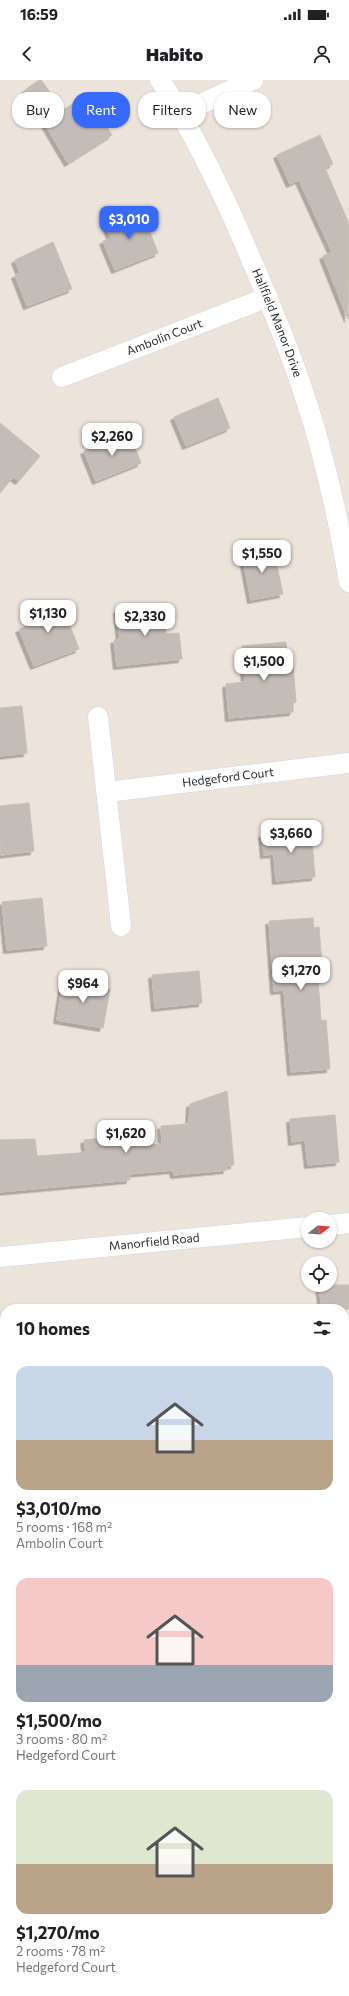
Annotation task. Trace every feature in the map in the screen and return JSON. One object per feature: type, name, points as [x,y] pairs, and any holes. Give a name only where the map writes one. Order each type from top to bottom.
[{"type":"street","name":"Hallfield Manor Drive","points":[[160,80],[168,92]]},
{"type":"street","points":[[206,102],[252,80]]},
{"type":"street","name":"Hallfield Manor Drive","points":[[190,128],[224,196],[268,297],[301,385],[323,458],[343,547],[349,582]]},
{"type":"street","name":"Ambolin Court","points":[[62,378],[268,297]]},
{"type":"street","points":[[98,717],[121,926]]},
{"type":"street","name":"Hedgeford Court","points":[[107,792],[349,763]]},
{"type":"street","points":[[337,1224],[349,1223]]},
{"type":"street","name":"Manorfield Road","points":[[0,1257],[301,1228]]},
{"type":"building","points":[[41,80],[50,92],[26,92],[25,90]]},
{"type":"building","points":[[72,104],[72,128],[108,128],[112,135],[68,163],[47,128],[64,128],[64,109]]},
{"type":"building","points":[[320,135],[333,164],[325,168],[349,224],[348,319],[323,256],[332,252],[299,180],[290,184],[277,155]]},
{"type":"building","points":[[141,209],[158,253],[115,270],[103,241],[111,238],[105,223]]},
{"type":"building","points":[[53,242],[72,289],[27,306],[15,275],[20,273],[15,260]]},
{"type":"building","points":[[218,398],[230,428],[186,446],[174,417]]},
{"type":"building","points":[[0,423],[40,456],[19,481],[13,477],[0,493]]},
{"type":"building","points":[[129,433],[141,463],[96,481],[84,451]]},
{"type":"building","points":[[273,548],[283,594],[251,600],[242,553]]},
{"type":"building","points":[[60,600],[79,649],[34,666],[19,629],[30,625],[26,613]]},
{"type":"building","points":[[163,605],[166,634],[179,633],[182,659],[117,666],[114,640],[120,639],[117,610]]},
{"type":"building","points":[[286,642],[287,652],[292,651],[296,702],[293,703],[293,712],[229,718],[226,684],[245,682],[242,646]]},
{"type":"building","points":[[22,706],[27,753],[0,756],[0,708]]},
{"type":"building","points":[[29,803],[34,851],[1,855],[0,806]]},
{"type":"building","points":[[311,829],[315,877],[276,881],[274,854],[264,855],[262,834]]},
{"type":"building","points":[[42,898],[47,946],[7,950],[2,902]]},
{"type":"building","points":[[313,918],[314,928],[319,927],[323,977],[318,978],[321,1021],[326,1020],[330,1069],[291,1072],[284,990],[274,991],[269,921]]},
{"type":"building","points":[[199,971],[202,1003],[155,1008],[152,975]]},
{"type":"building","points":[[63,981],[110,989],[103,1028],[57,1020]]},
{"type":"building","points":[[227,1091],[234,1165],[226,1166],[227,1170],[174,1175],[173,1170],[129,1174],[130,1180],[0,1192],[0,1140],[35,1139],[37,1156],[86,1152],[84,1140],[122,1136],[123,1147],[162,1144],[161,1126],[189,1124],[190,1104]]},
{"type":"building","points":[[335,1115],[339,1162],[308,1165],[305,1140],[292,1142],[290,1119]]},
{"type":"building","points":[[337,1285],[349,1285],[349,1304],[321,1304],[320,1292],[337,1292]]}]
